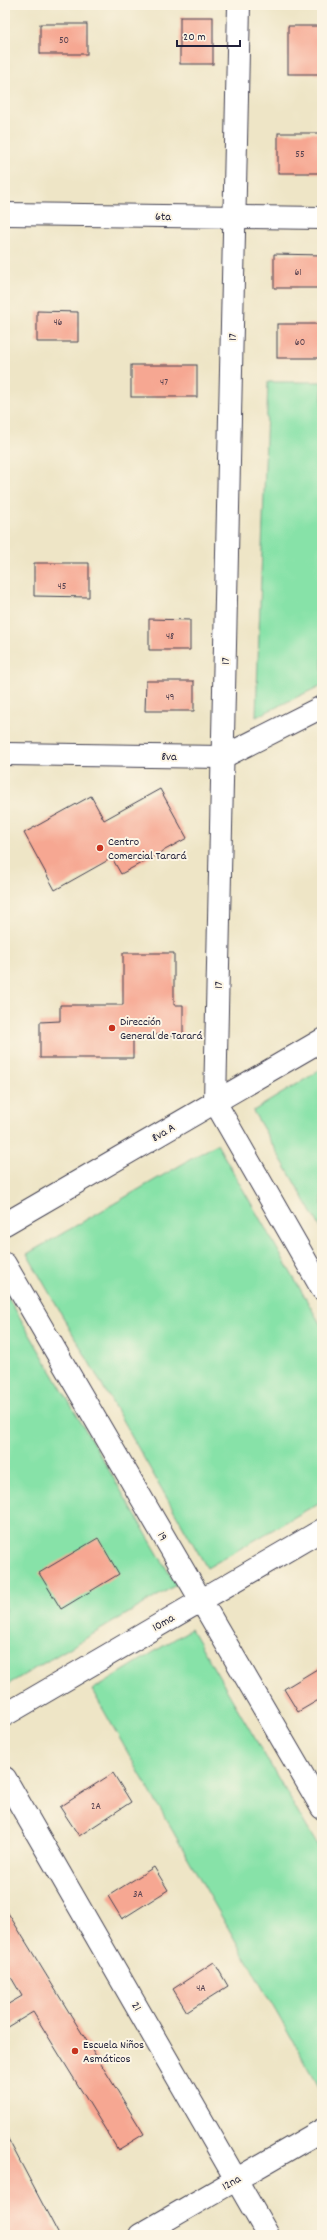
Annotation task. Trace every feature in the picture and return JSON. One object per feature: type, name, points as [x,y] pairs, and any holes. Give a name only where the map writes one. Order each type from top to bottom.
[{"type":"street","name":"17","points":[[215,1102],[239,5]]},
{"type":"street","name":"6ta","points":[[5,214],[322,218]]},
{"type":"street","name":"8va","points":[[5,754],[223,757],[322,707]]},
{"type":"street","name":"8va A","points":[[5,1224],[322,1040]]},
{"type":"street","points":[[215,1102],[322,1289]]},
{"type":"street","name":"19","points":[[5,1264],[322,1808]]},
{"type":"street","name":"10ma","points":[[5,1715],[322,1530]]},
{"type":"street","name":"21","points":[[5,1778],[268,2235]]},
{"type":"street","name":"12na","points":[[140,2235],[322,2130]]},
{"type":"green space","points":[[268,382],[322,382],[322,685],[256,717]]},
{"type":"green space","points":[[322,1069],[322,1230],[253,1111]]},
{"type":"green space","points":[[217,1144],[322,1327],[322,1501],[207,1568],[27,1254]]},
{"type":"green space","points":[[5,1292],[176,1585],[5,1686]]},
{"type":"green space","points":[[191,1629],[322,1853],[322,2092],[92,1690]]},
{"type":"building","points":[[180,17],[213,17],[213,64],[180,64]]},
{"type":"building","points":[[40,24],[87,24],[87,54],[40,54]]},
{"type":"building","points":[[288,26],[322,26],[322,74],[288,74]]},
{"type":"building","points":[[278,133],[322,133],[322,173],[278,173]]},
{"type":"building","points":[[274,254],[322,255],[322,288],[274,288]]},
{"type":"building","points":[[37,311],[78,312],[78,342],[37,342]]},
{"type":"building","points":[[277,324],[322,324],[322,358],[277,358]]},
{"type":"building","points":[[131,365],[197,365],[197,397],[131,397]]},
{"type":"building","points":[[34,563],[89,563],[89,597],[34,596]]},
{"type":"building","points":[[149,619],[190,620],[190,650],[149,650]]},
{"type":"building","points":[[146,681],[194,681],[194,711],[145,711]]},
{"type":"building","name":"Centro Comercial Tarará","points":[[160,789],[187,838],[121,874],[112,858],[55,890],[24,833],[91,796],[104,820]]},
{"type":"building","name":"Dirección General de Tarará","points":[[123,953],[174,953],[174,1005],[183,1005],[183,1035],[133,1035],[133,1058],[40,1058],[40,1022],[60,1021],[60,1005],[123,1005]]},
{"type":"building","points":[[98,1538],[119,1574],[61,1609],[39,1573]]},
{"type":"building","points":[[322,1666],[322,1698],[298,1712],[284,1689]]},
{"type":"building","points":[[113,1773],[131,1802],[79,1836],[60,1807]]},
{"type":"building","points":[[154,1867],[168,1890],[122,1919],[108,1896]]},
{"type":"building","name":"Escuela Niños Asmáticos","points":[[5,1908],[144,2134],[118,2150],[33,2012],[5,2029],[5,2006],[22,1996],[5,1967]]},
{"type":"building","points":[[214,1962],[228,1986],[187,2012],[173,1989]]},
{"type":"building","points":[[5,2133],[59,2235],[8,2235],[5,2229]]},
{"type":"place","name":"Centro Comercial Tarará","points":[[100,848]]},
{"type":"place","name":"Dirección General de Tarará","points":[[112,1028]]},
{"type":"place","name":"Escuela Niños Asmáticos","points":[[75,2051]]}]
